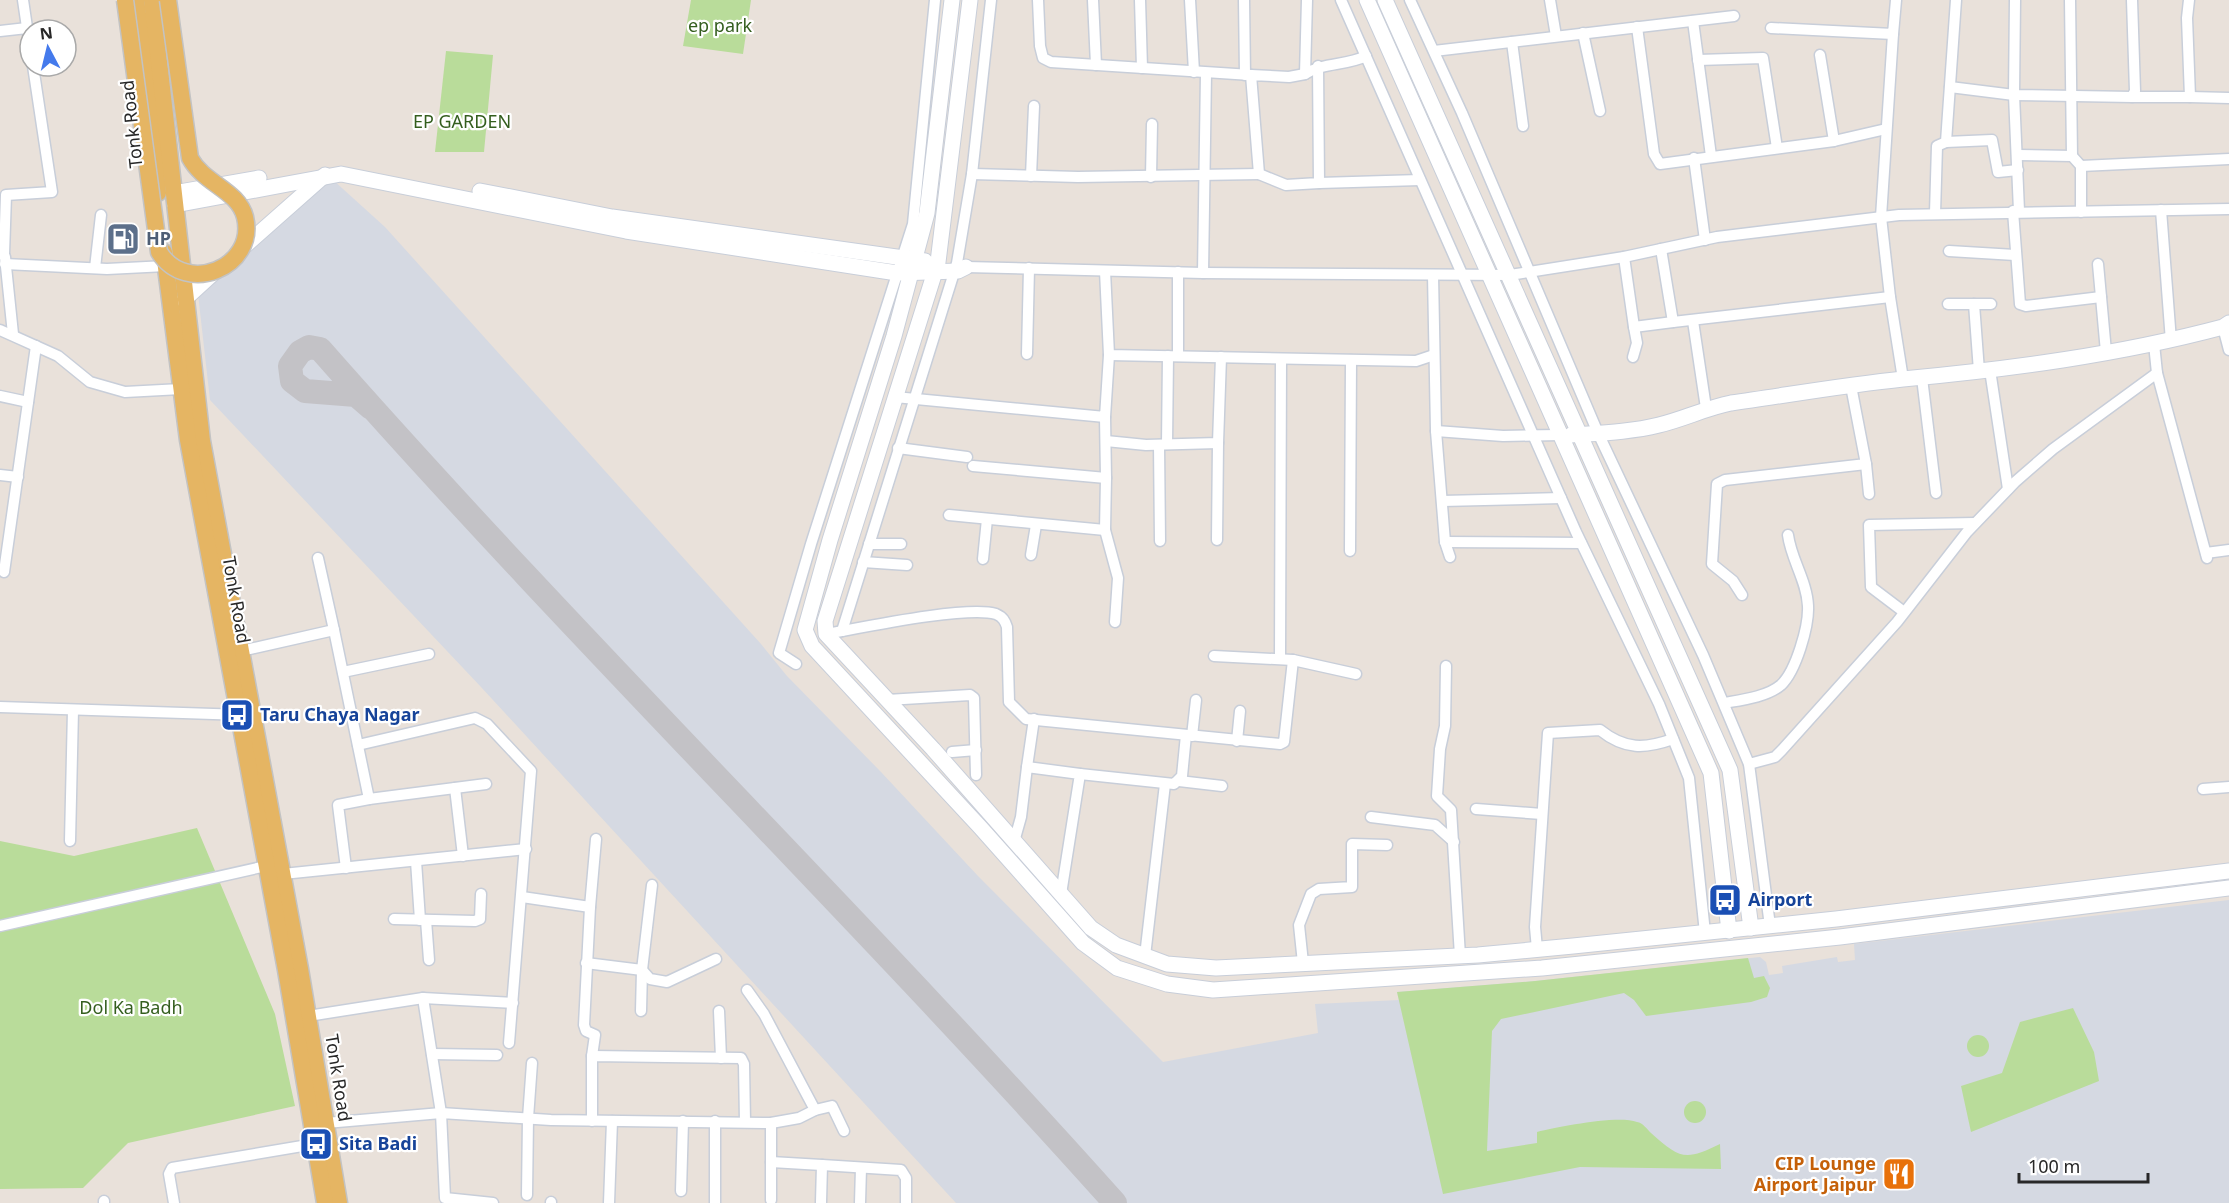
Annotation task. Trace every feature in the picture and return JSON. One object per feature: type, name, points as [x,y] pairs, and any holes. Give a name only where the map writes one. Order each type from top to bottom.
[{"type":"main road","points":[[125,0],[159,252],[167,262],[180,271],[203,275],[220,271],[236,256],[244,242],[246,221],[239,204],[199,172],[190,158],[168,0]]},
{"type":"main road","name":"Tonk Road","points":[[136,0],[148,83],[166,266],[188,440],[245,715],[283,874],[326,1123],[322,1143],[326,1203]]},
{"type":"main road","name":"Tonk Road","points":[[152,0],[184,300],[202,441],[241,651],[245,715],[266,866],[322,1143],[339,1203]]},
{"type":"street","points":[[23,0],[26,18]]},
{"type":"street","points":[[910,264],[935,0]]},
{"type":"street","points":[[952,0],[927,213],[910,264],[805,630],[812,646],[980,827],[1083,944],[1117,968],[1167,984],[1213,990],[1542,968],[1744,947],[2229,888]]},
{"type":"street","points":[[970,0],[937,267],[825,621],[826,634],[1091,928],[1116,945],[1167,964],[1216,968],[1457,956],[1740,930],[2229,871]]},
{"type":"street","points":[[842,631],[913,399],[959,267],[972,174],[991,0]]},
{"type":"street","points":[[1038,0],[1040,46],[1043,58],[1052,62],[1289,78],[1305,74],[1318,66],[1343,64],[1366,56]]},
{"type":"street","points":[[1093,0],[1096,65]]},
{"type":"street","points":[[1140,0],[1142,68]]},
{"type":"street","points":[[1191,0],[1200,72],[1204,176],[1203,273]]},
{"type":"street","points":[[1244,0],[1248,75],[1259,174]]},
{"type":"street","points":[[1305,74],[1307,0]]},
{"type":"street","points":[[1341,0],[1581,543],[1644,671],[1689,778],[1705,933]]},
{"type":"street","points":[[1367,0],[1432,143],[1487,275],[1678,695],[1711,773],[1744,947]]},
{"type":"street","points":[[1385,0],[1510,274],[1578,434],[1730,770],[1740,930]]},
{"type":"street","points":[[1410,0],[1531,273],[1598,432],[1655,550],[1749,764],[1770,926]]},
{"type":"street","points":[[1550,0],[1556,36]]},
{"type":"street","points":[[1896,0],[1881,217],[1890,297],[1903,379]]},
{"type":"street","points":[[1946,142],[1956,0]]},
{"type":"street","points":[[2015,0],[2014,95],[2018,155],[2015,255],[2020,304],[2026,306],[2101,297]]},
{"type":"street","points":[[2070,0],[2069,63],[2073,96],[2072,156],[2081,166],[2082,212]]},
{"type":"street","points":[[2132,0],[2134,91],[2132,97]]},
{"type":"street","points":[[2189,0],[2187,18],[2190,97]]},
{"type":"street","points":[[1434,51],[1734,16]]},
{"type":"street","points":[[1692,21],[1711,156]]},
{"type":"street","points":[[1637,27],[1654,154],[1660,164],[1834,141],[1886,129]]},
{"type":"street","points":[[1771,28],[1893,34]]},
{"type":"street","points":[[0,31],[18,29]]},
{"type":"street","points":[[1583,33],[1600,111]]},
{"type":"street","points":[[1512,42],[1523,126]]},
{"type":"street","points":[[1820,55],[1834,141]]},
{"type":"street","points":[[1698,60],[1763,58],[1777,148]]},
{"type":"street","points":[[1318,66],[1319,183]]},
{"type":"street","points":[[13,334],[3,258],[3,192],[52,192],[35,78]]},
{"type":"street","points":[[1950,87],[2014,95],[2229,98]]},
{"type":"street","points":[[1031,176],[1034,106]]},
{"type":"street","points":[[1150,177],[1152,124]]},
{"type":"street","points":[[1935,213],[1937,146],[1946,142],[1992,140],[1998,172],[2018,170]]},
{"type":"street","points":[[2018,155],[2072,156]]},
{"type":"street","points":[[1694,158],[1705,240]]},
{"type":"street","points":[[2081,166],[2229,159]]},
{"type":"street","points":[[175,199],[315,167],[343,166],[612,217],[937,267],[1433,275],[1531,273],[1705,240],[1881,217],[1935,213],[2229,209]]},
{"type":"street","points":[[175,199],[341,174],[626,231],[897,273]]},
{"type":"street","points":[[972,174],[1150,177],[1259,174],[1286,184],[1420,180]]},
{"type":"street","points":[[184,300],[325,175]]},
{"type":"street","points":[[2161,210],[2171,341]]},
{"type":"street","points":[[94,268],[101,215]]},
{"type":"street","points":[[1661,249],[1673,322]]},
{"type":"street","points":[[1949,251],[2015,255]]},
{"type":"street","points":[[1624,257],[1637,343],[1633,357]]},
{"type":"street","points":[[3,258],[94,268],[166,266]]},
{"type":"street","points":[[796,664],[779,653],[897,273],[910,264]]},
{"type":"street","points":[[2098,264],[2106,352]]},
{"type":"street","points":[[1028,354],[1029,268]]},
{"type":"street","points":[[1105,271],[1109,355],[1105,417],[1107,477],[1105,530],[1118,578],[1115,622]]},
{"type":"street","points":[[1160,541],[1163,444],[1173,356],[1178,272]]},
{"type":"street","points":[[1433,275],[1436,431],[1445,542],[1450,557]]},
{"type":"street","points":[[1634,327],[1890,297]]},
{"type":"street","points":[[1948,304],[1991,304]]},
{"type":"street","points":[[1974,304],[1984,370],[2008,489]]},
{"type":"street","points":[[1693,321],[1706,408]]},
{"type":"street","points":[[1436,431],[1533,435],[1631,431],[1661,424],[1706,408],[2106,352],[2171,341],[2226,325],[2229,350]]},
{"type":"street","points":[[0,330],[58,356],[90,382],[125,392],[181,390]]},
{"type":"street","points":[[2154,344],[2157,373],[2207,556],[2229,550]]},
{"type":"street","points":[[4,572],[36,346]]},
{"type":"street","points":[[1109,355],[1416,361],[1434,355]]},
{"type":"street","points":[[1217,540],[1221,357]]},
{"type":"street","points":[[1280,657],[1281,359]]},
{"type":"street","points":[[1350,551],[1351,360]]},
{"type":"street","points":[[1749,764],[1775,757],[1904,612],[1975,523],[2008,489],[2053,449],[2157,373]]},
{"type":"street","points":[[1922,378],[1936,493]]},
{"type":"street","points":[[1851,386],[1866,464],[1869,494]]},
{"type":"street","points":[[0,396],[28,402]]},
{"type":"street","points":[[895,398],[1105,417]]},
{"type":"street","points":[[1106,441],[1163,444],[1218,443]]},
{"type":"street","points":[[898,448],[970,462],[1107,477]]},
{"type":"street","points":[[1742,595],[1733,581],[1712,564],[1718,484],[1725,480],[1866,464]]},
{"type":"street","points":[[0,475],[18,477]]},
{"type":"street","points":[[1442,501],[1561,498]]},
{"type":"street","points":[[949,515],[1105,530]]},
{"type":"street","points":[[983,559],[987,519]]},
{"type":"street","points":[[1904,612],[1871,587],[1869,525],[1975,523]]},
{"type":"street","points":[[1031,555],[1036,525]]},
{"type":"street","points":[[1724,703],[1752,698],[1781,685],[1799,654],[1808,607],[1801,574],[1789,549],[1788,535]]},
{"type":"street","points":[[1445,542],[1581,543]]},
{"type":"street","points":[[869,544],[901,544]]},
{"type":"street","points":[[318,558],[369,799]]},
{"type":"street","points":[[863,562],[907,565]]},
{"type":"street","points":[[812,646],[826,634],[842,631],[931,617],[984,612],[995,614],[1005,620],[1008,627],[1009,702],[1026,719],[1280,744],[1284,742],[1293,660]]},
{"type":"street","points":[[241,651],[334,630]]},
{"type":"street","points":[[343,672],[429,654]]},
{"type":"street","points":[[1214,656],[1280,657],[1356,674]]},
{"type":"street","points":[[1446,666],[1445,726],[1440,748],[1437,796],[1451,810],[1457,956],[1455,973]]},
{"type":"street","points":[[887,700],[970,695],[976,703],[976,775]]},
{"type":"street","points":[[1179,781],[1196,700]]},
{"type":"street","points":[[0,707],[245,715]]},
{"type":"street","points":[[70,841],[73,710]]},
{"type":"street","points":[[1237,741],[1240,711]]},
{"type":"street","points":[[358,745],[475,718],[487,724],[531,771],[509,1042]]},
{"type":"street","points":[[1014,842],[1021,817],[1034,719]]},
{"type":"street","points":[[1537,949],[1535,927],[1548,733],[1600,730],[1614,741],[1649,748],[1673,739]]},
{"type":"street","points":[[952,752],[976,750]]},
{"type":"street","points":[[1027,767],[1165,784],[1174,784],[1179,781],[1222,786]]},
{"type":"street","points":[[1061,894],[1080,774]]},
{"type":"street","points":[[346,868],[338,805],[486,784]]},
{"type":"street","points":[[1145,956],[1165,784]]},
{"type":"street","points":[[2203,789],[2229,787]]},
{"type":"street","points":[[455,788],[463,856]]},
{"type":"street","points":[[1476,809],[1542,814]]},
{"type":"street","points":[[1371,818],[1435,825],[1454,842]]},
{"type":"street","points":[[592,1121],[592,1056],[595,1035],[586,1031],[584,1025],[586,963],[596,839]]},
{"type":"street","points":[[1305,983],[1299,925],[1311,894],[1319,889],[1352,888],[1352,844],[1387,845]]},
{"type":"street","points":[[283,874],[526,849]]},
{"type":"street","points":[[416,861],[429,960]]},
{"type":"street","points":[[0,926],[266,866]]},
{"type":"street","points":[[641,1011],[642,970],[652,885]]},
{"type":"street","points":[[394,919],[480,919],[481,894]]},
{"type":"street","points":[[522,897],[590,907]]},
{"type":"street","points":[[586,963],[642,970],[650,979],[667,982],[716,959]]},
{"type":"street","points":[[747,990],[764,1014],[815,1110]]},
{"type":"street","points":[[308,1016],[423,998],[513,1003]]},
{"type":"street","points":[[423,998],[441,1113],[445,1198],[493,1203]]},
{"type":"street","points":[[719,1011],[721,1058]]},
{"type":"street","points":[[432,1054],[497,1055]]},
{"type":"street","points":[[592,1056],[741,1058],[744,1064],[745,1122]]},
{"type":"street","points":[[527,1195],[528,1118],[532,1063]]},
{"type":"street","points":[[326,1123],[441,1113],[592,1121],[771,1123],[799,1118],[815,1110],[832,1106],[844,1131]]},
{"type":"street","points":[[609,1203],[612,1121]]},
{"type":"street","points":[[681,1191],[682,1121]]},
{"type":"street","points":[[715,1121],[715,1203]]},
{"type":"street","points":[[771,1123],[771,1200]]},
{"type":"street","points":[[174,1203],[169,1174],[172,1168],[322,1143]]},
{"type":"street","points":[[771,1162],[905,1172],[906,1203]]},
{"type":"street","points":[[821,1202],[822,1165]]},
{"type":"street","points":[[860,1203],[861,1168]]},
{"type":"shaded area","points":[[332,179],[385,227],[761,644],[787,676],[978,876],[1163,1062],[1318,1033],[1315,1004],[1399,1000],[1397,992],[1535,981],[1760,957],[1766,962],[1769,975],[1783,973],[1782,966],[1837,957],[1838,962],[1855,960],[1854,944],[2229,900],[2229,1203],[956,1203],[481,687],[210,400],[198,294]]},
{"type":"green space","name":"ep park","points":[[691,0],[751,0],[743,54],[683,46]]},
{"type":"green space","name":"EP GARDEN","points":[[446,51],[493,55],[484,152],[435,152]]},
{"type":"green space","name":"Dol Ka Badh","points":[[197,828],[275,1014],[295,1106],[128,1143],[83,1188],[0,1189],[0,841],[74,856]]},
{"type":"green space","points":[[1748,958],[1754,978],[1764,976],[1770,988],[1767,997],[1751,1002],[1646,1016],[1634,1000],[1624,993],[1501,1019],[1492,1031],[1487,1151],[1537,1143],[1537,1132],[1588,1122],[1628,1120],[1645,1126],[1669,1148],[1683,1155],[1699,1153],[1720,1144],[1721,1169],[1580,1167],[1443,1194],[1397,992],[1535,981]]},
{"type":"green space","points":[[2073,1008],[2094,1052],[2099,1081],[1971,1132],[1961,1086],[2002,1073],[2020,1022]]},
{"type":"green space","points":[[1978,1035],[1986,1038],[1989,1046],[1986,1054],[1978,1057],[1970,1054],[1967,1046],[1970,1038]]},
{"type":"green space","points":[[1695,1101],[1703,1104],[1706,1112],[1703,1120],[1695,1123],[1687,1120],[1684,1112],[1687,1104]]},
{"type":"taxiway","points":[[371,408],[356,395],[305,391],[292,381],[290,366],[300,352],[309,347],[320,349],[516,565],[918,988],[1115,1203]]},
{"type":"place","name":"HP","points":[[123,239]]},
{"type":"place","name":"Taru Chaya Nagar","points":[[237,715]]},
{"type":"place","name":"Airport","points":[[1725,900]]},
{"type":"place","name":"Sita Badi","points":[[316,1144]]},
{"type":"place","name":"CIP Lounge Airport Jaipur","points":[[1899,1174]]}]
